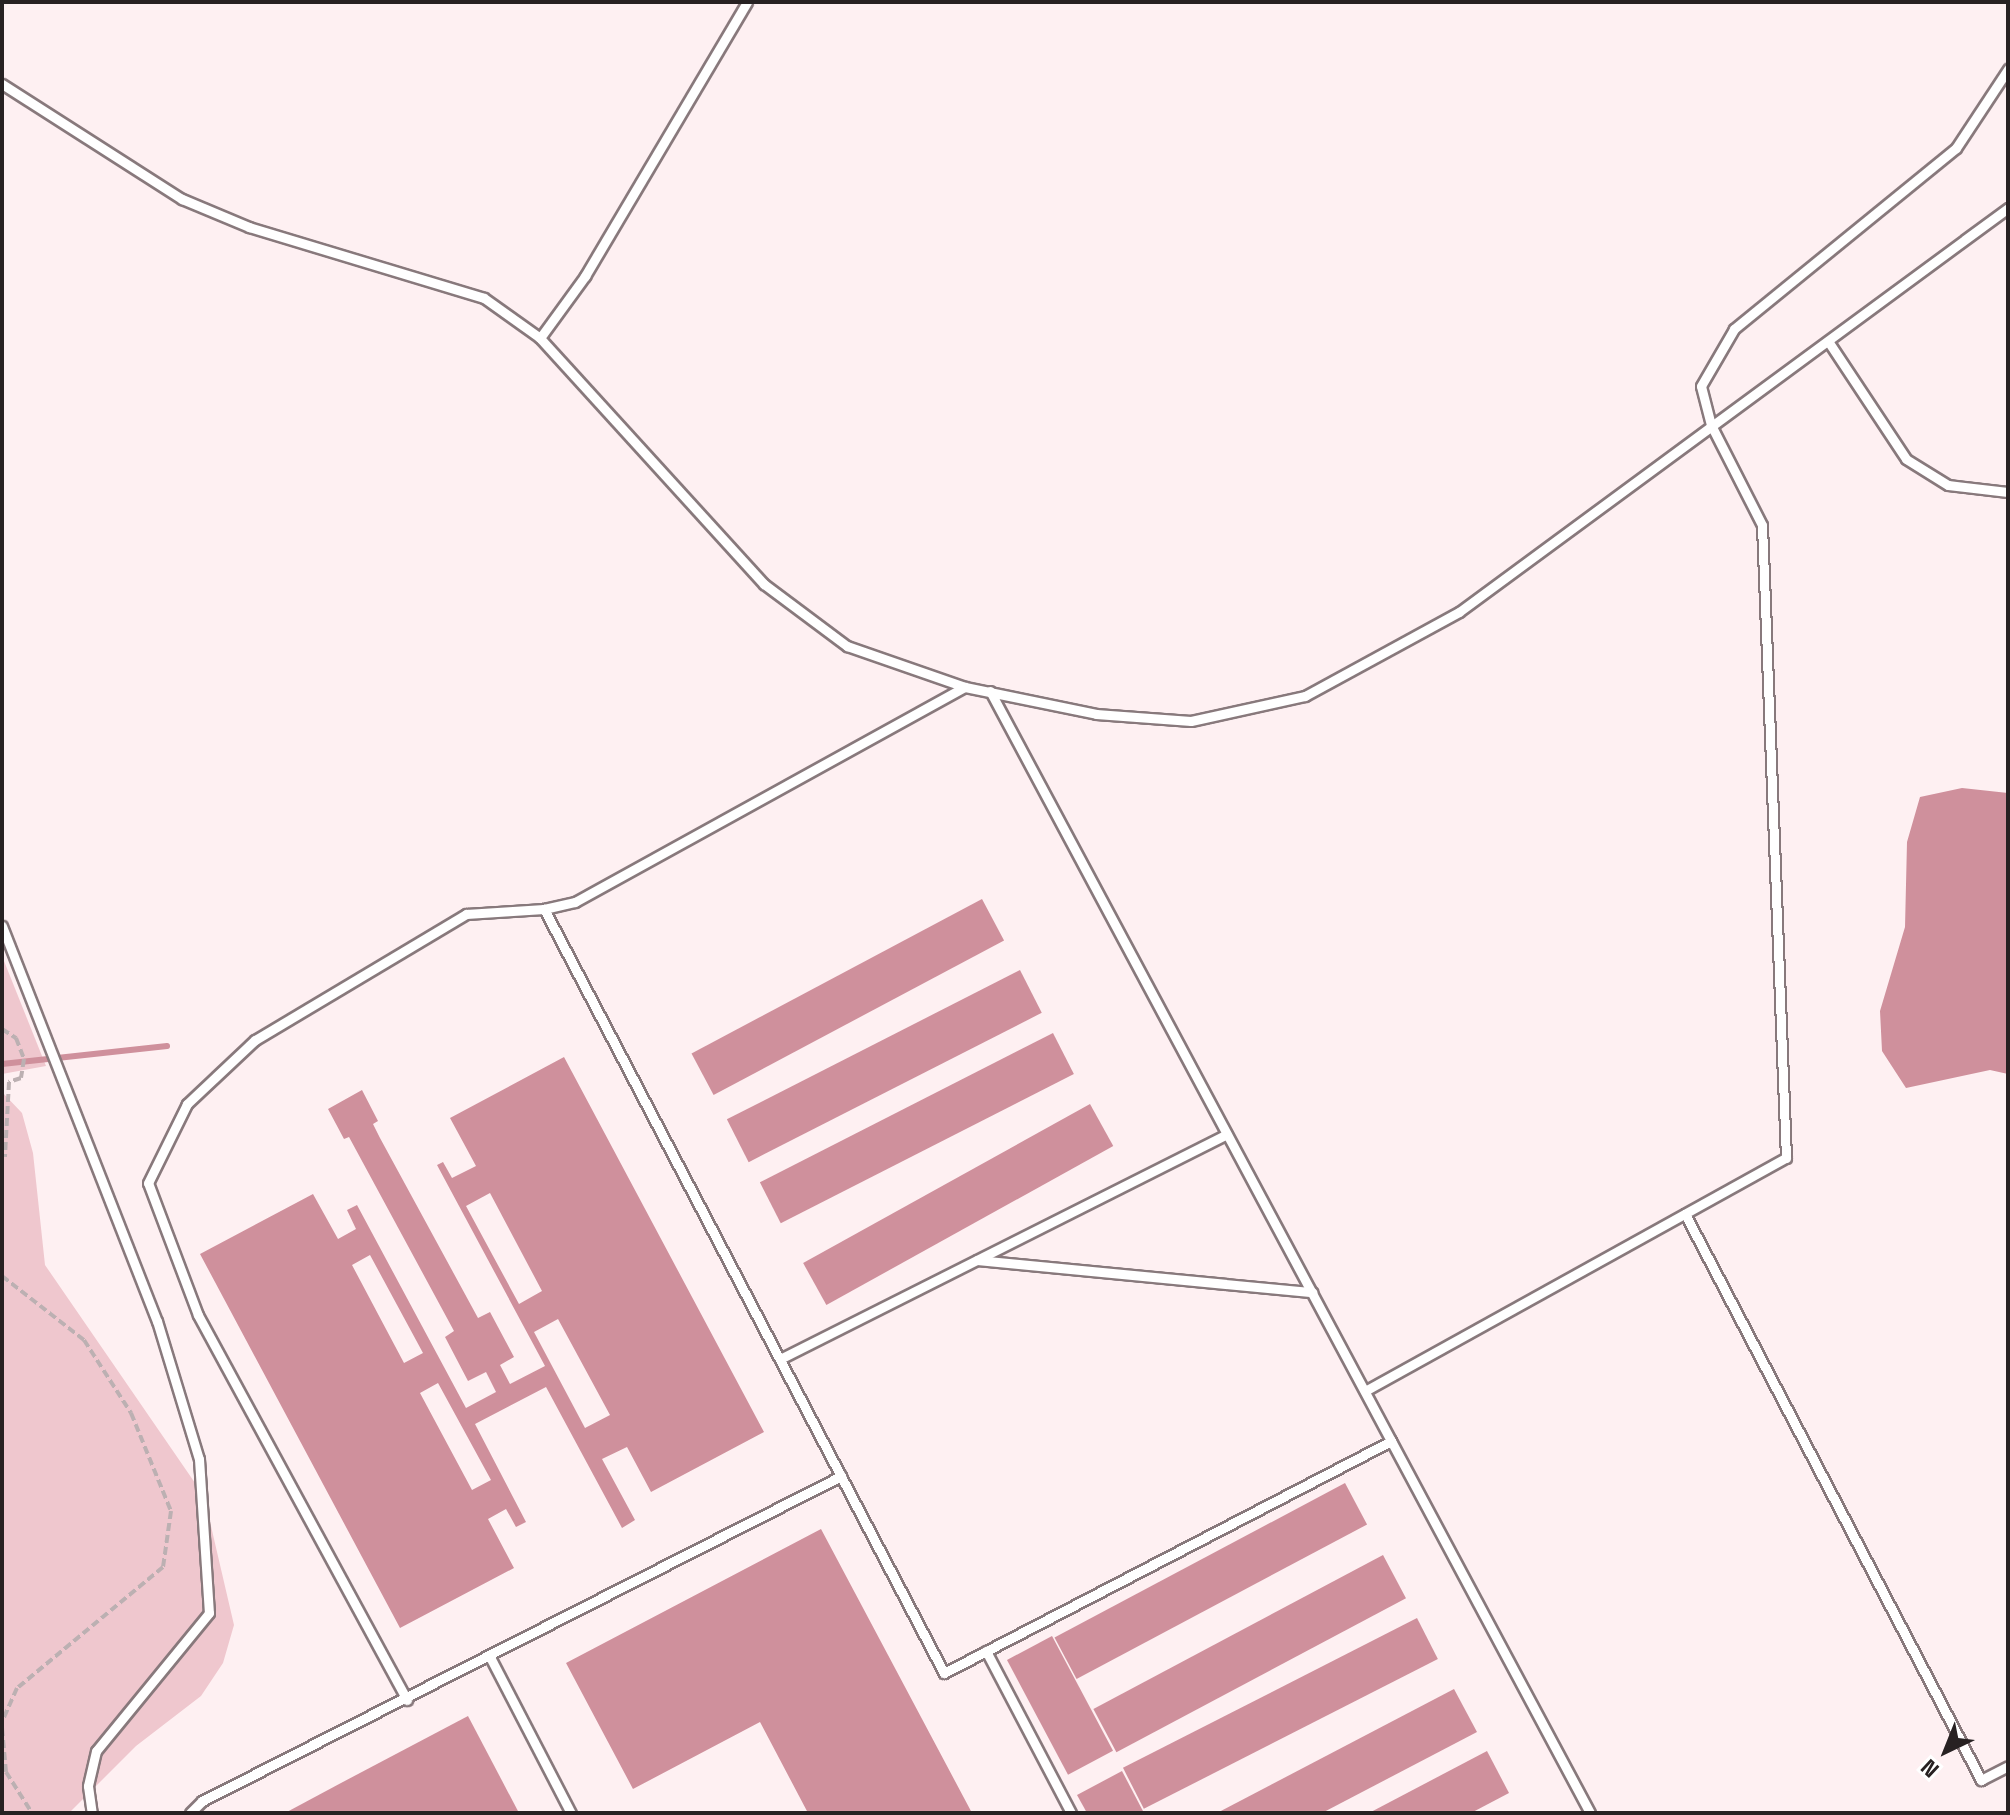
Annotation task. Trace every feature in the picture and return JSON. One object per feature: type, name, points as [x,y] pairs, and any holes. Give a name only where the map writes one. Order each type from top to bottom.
[{"type":"lane","points":[[540,338],[585,276],[747,2]]},
{"type":"lane","points":[[1365,1391],[1786,1158],[1762,525],[1711,425],[1701,386],[1734,329],[1956,148],[2008,69]]},
{"type":"lane","points":[[2,84],[182,199],[249,227],[484,298],[540,338],[764,584],[847,646],[965,687],[1096,714],[1191,721],[1305,696],[1459,612],[2008,208]]},
{"type":"lane","points":[[1828,341],[1906,459],[1948,485],[2008,492]]},
{"type":"lane","points":[[407,1700],[198,1315],[148,1183],[187,1104],[255,1040],[466,914],[544,909],[575,902],[965,687]]},
{"type":"lane","points":[[990,691],[1590,1813]]},
{"type":"lane","points":[[544,909],[944,1673],[1391,1441]]},
{"type":"lane","points":[[2,926],[157,1321],[199,1459],[209,1613],[96,1751],[88,1786],[92,1813]]},
{"type":"lane","points":[[780,1359],[1227,1134]]},
{"type":"lane","points":[[1685,1214],[1981,1780],[2008,1766]]},
{"type":"lane","points":[[977,1260],[1312,1292]]},
{"type":"lane","points":[[190,1813],[202,1801],[407,1700],[841,1476]]},
{"type":"lane","points":[[986,1651],[1071,1813]]},
{"type":"lane","points":[[490,1657],[571,1813]]},
{"type":"path","points":[[2,1029],[16,1038],[24,1059],[21,1078],[9,1082],[5,1157]]},
{"type":"path","points":[[2,1276],[84,1340],[131,1413],[171,1511],[163,1567],[17,1688],[2,1721]]},
{"type":"path","points":[[2,1728],[6,1772],[32,1813]]},
{"type":"shaded area","points":[[1962,788],[2008,793],[2008,1074],[1990,1070],[1906,1088],[1882,1051],[1880,1011],[1905,927],[1907,842],[1920,797]]},
{"type":"shaded area","points":[[982,899],[1004,940],[714,1095],[692,1053]]},
{"type":"shaded area","points":[[2,956],[46,1066],[2,1074]]},
{"type":"shaded area","points":[[1020,970],[1042,1013],[749,1162],[727,1119]]},
{"type":"shaded area","points":[[1053,1033],[1074,1074],[781,1223],[760,1182]]},
{"type":"shaded area","points":[[564,1057],[764,1432],[651,1492],[627,1447],[602,1459],[635,1520],[622,1528],[546,1387],[475,1424],[526,1522],[516,1527],[506,1509],[488,1519],[514,1568],[400,1628],[200,1254],[313,1194],[338,1239],[356,1229],[347,1210],[357,1205],[466,1408],[496,1392],[486,1372],[468,1381],[445,1337],[454,1331],[349,1137],[344,1139],[328,1109],[362,1090],[378,1121],[373,1124],[380,1138],[478,1318],[490,1312],[514,1357],[500,1365],[510,1384],[545,1366],[437,1165],[443,1162],[452,1178],[476,1166],[450,1118]],"holes":[[[490,1193],[542,1291],[519,1304],[466,1206]],[[370,1255],[423,1353],[404,1363],[352,1265]],[[558,1319],[610,1415],[585,1428],[534,1332]],[[438,1383],[491,1480],[472,1490],[420,1393]]]},
{"type":"shaded area","points":[[2,1092],[22,1113],[33,1153],[45,1265],[204,1496],[234,1625],[223,1663],[201,1696],[136,1746],[69,1813],[2,1813]]},
{"type":"shaded area","points":[[1090,1104],[1113,1146],[826,1305],[803,1263]]},
{"type":"shaded area","points":[[1345,1483],[1367,1524],[1077,1679],[1055,1637]]},
{"type":"shaded area","points":[[821,1529],[972,1813],[808,1813],[760,1722],[633,1789],[566,1663]]},
{"type":"shaded area","points":[[1383,1555],[1406,1598],[1116,1752],[1093,1709]]},
{"type":"shaded area","points":[[1417,1618],[1438,1659],[1144,1809],[1123,1768]]},
{"type":"shaded area","points":[[1052,1636],[1113,1751],[1068,1775],[1007,1660]]},
{"type":"shaded area","points":[[1454,1689],[1477,1732],[1322,1813],[1217,1813]]},
{"type":"shaded area","points":[[468,1716],[519,1813],[285,1813],[341,1783]]},
{"type":"shaded area","points":[[1487,1751],[1509,1793],[1471,1813],[1369,1813]]},
{"type":"shaded area","points":[[1122,1771],[1144,1813],[1087,1813],[1077,1795]]},
{"type":"waterway","points":[[2,1064],[167,1046]]}]
